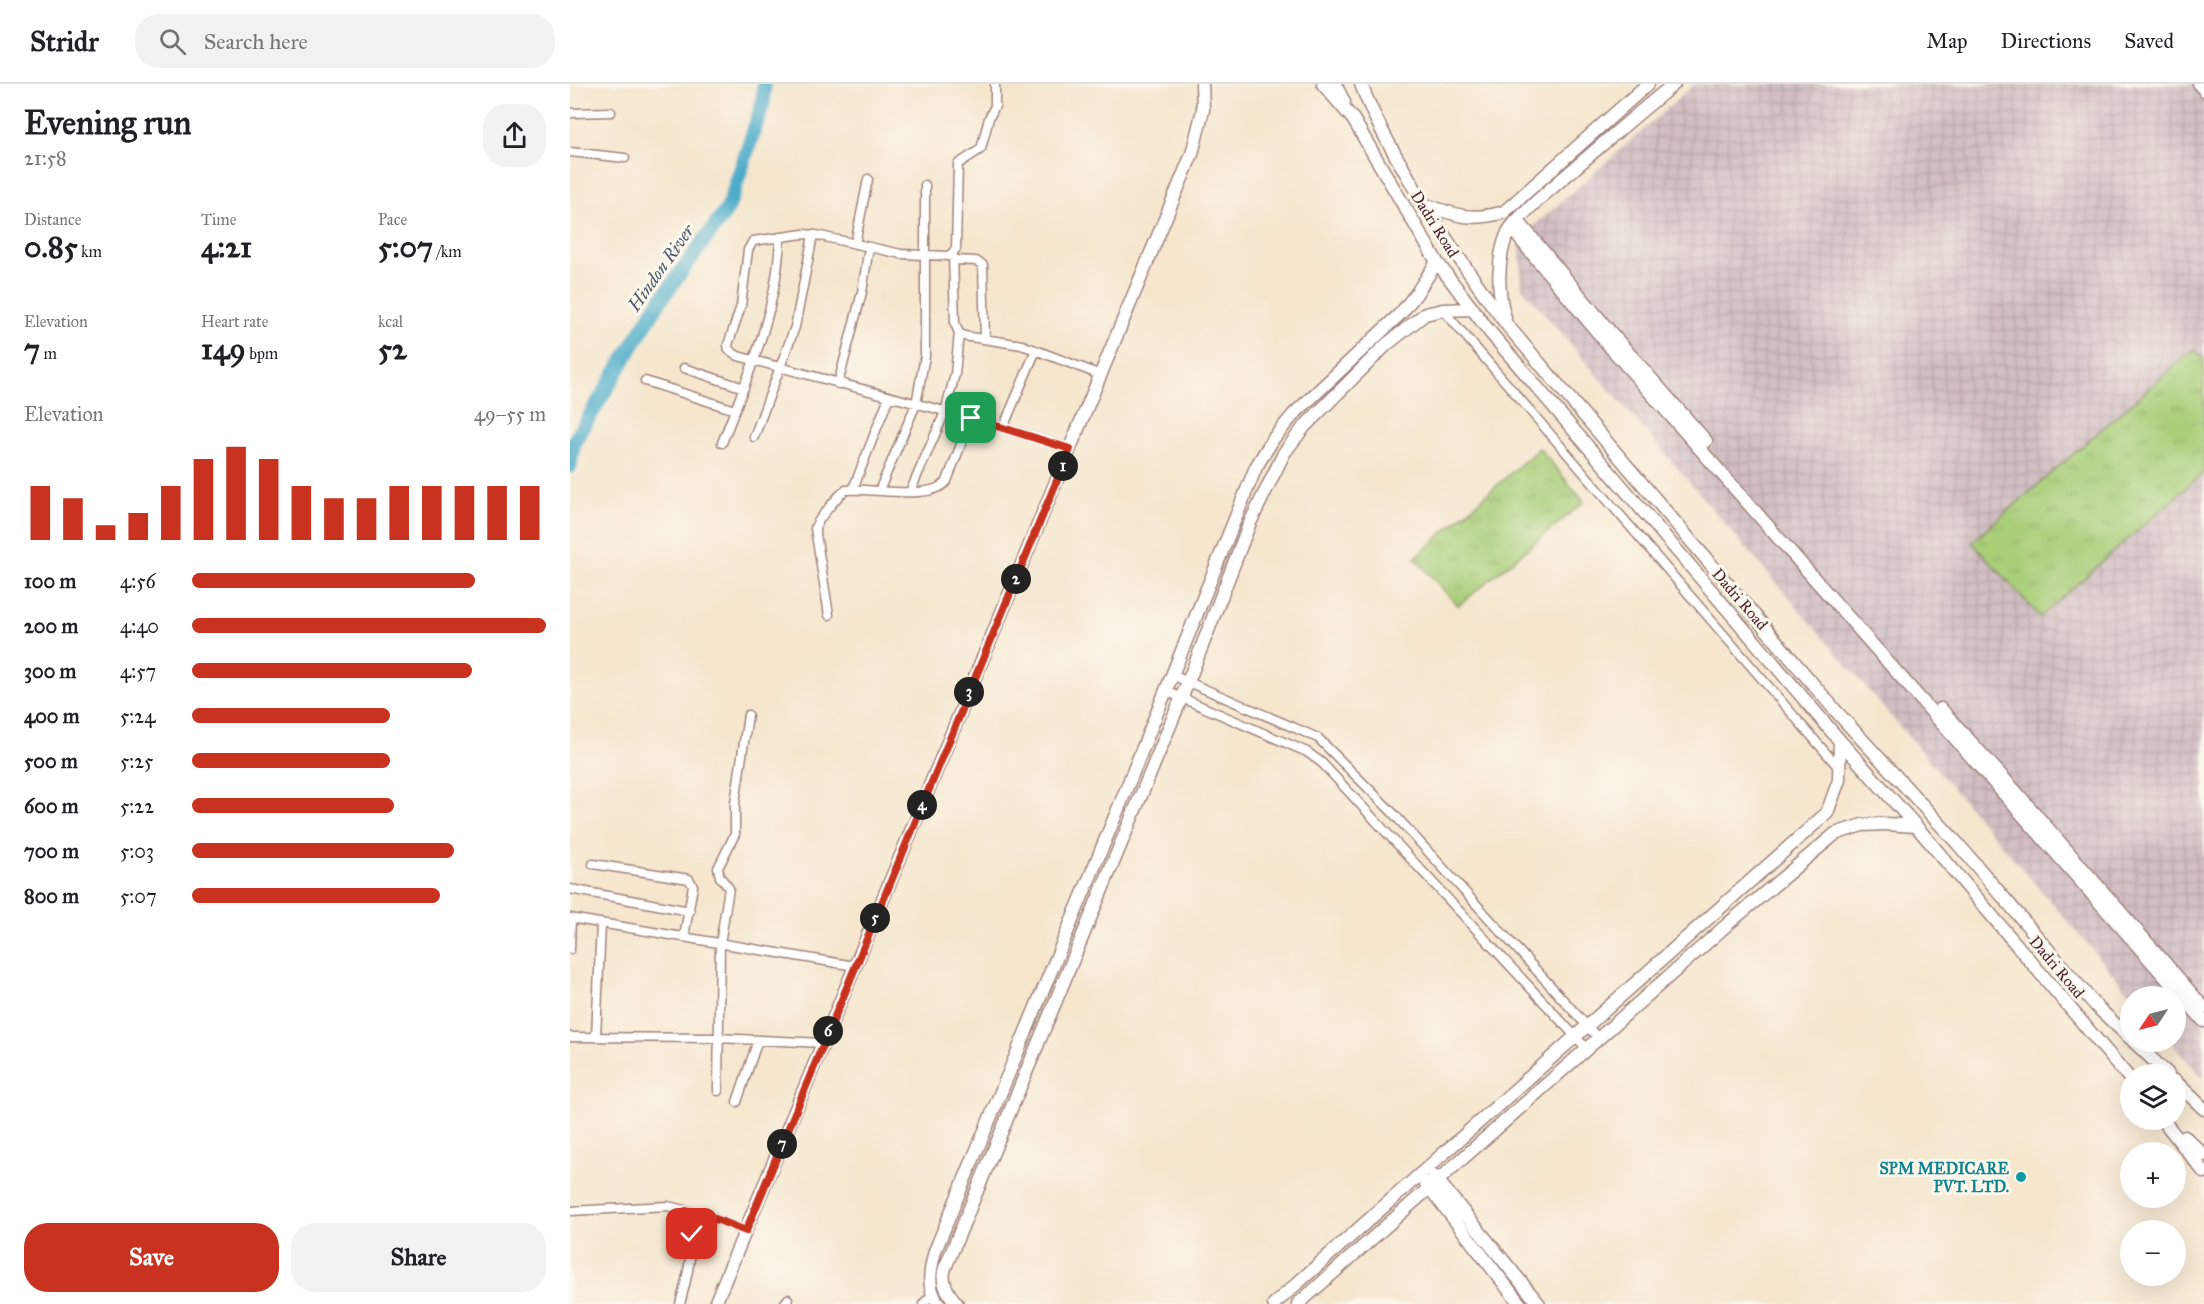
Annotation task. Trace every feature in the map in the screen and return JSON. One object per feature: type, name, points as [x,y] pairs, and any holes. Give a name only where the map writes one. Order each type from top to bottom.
[{"type":"street","points":[[910,492],[945,412],[955,374],[959,333],[955,324],[954,257],[957,164],[981,149],[989,118],[995,106],[995,84]]},
{"type":"street","points":[[715,1304],[1192,154],[1203,110],[1202,84]]},
{"type":"street","name":"Dadri Road","points":[[1323,84],[1353,119]]},
{"type":"street","name":"Dadri Road","points":[[1335,84],[1437,262],[1519,367],[1840,741],[1916,826],[2120,1067]]},
{"type":"street","name":"Dadri Road","points":[[1359,84],[1423,204],[1475,282],[1508,325],[1835,710],[1958,844],[2096,1006],[2120,1029]]},
{"type":"street","points":[[1423,204],[1460,216],[1476,218],[1504,212],[1648,84]]},
{"type":"street","points":[[1508,325],[1500,299],[1499,278],[1503,255],[1514,224],[1674,84]]},
{"type":"street","points":[[570,113],[611,112]]},
{"type":"street","points":[[570,152],[625,158]]},
{"type":"street","points":[[1544,176],[1554,187]]},
{"type":"street","points":[[855,244],[868,179]]},
{"type":"street","points":[[879,491],[916,404],[925,356],[925,185]]},
{"type":"street","points":[[1514,224],[2018,793],[2204,1008]]},
{"type":"street","points":[[1514,224],[1604,340],[2204,1021]]},
{"type":"street","points":[[985,338],[983,265],[980,261],[949,256],[902,254],[813,235],[753,241],[750,245],[741,306],[728,345],[732,354],[754,361],[971,418],[1070,449]]},
{"type":"street","points":[[754,437],[795,327],[813,235]]},
{"type":"street","points":[[722,442],[754,361],[779,268],[780,237]]},
{"type":"street","points":[[838,384],[862,292],[869,247]]},
{"type":"street","points":[[934,1296],[930,1267],[935,1251],[1173,675],[1256,467],[1273,439],[1294,414],[1401,313],[1437,262]]},
{"type":"street","points":[[957,1304],[944,1282],[945,1268],[1188,682],[1249,525],[1284,453],[1304,426],[1386,345],[1425,314],[1443,310],[1473,309]]},
{"type":"street","points":[[1443,310],[1839,768]]},
{"type":"street","points":[[959,333],[964,336],[1014,343],[1101,375]]},
{"type":"street","points":[[1003,428],[1036,350]]},
{"type":"street","points":[[684,368],[744,388]]},
{"type":"street","points":[[645,381],[735,410]]},
{"type":"street","points":[[854,489],[889,398]]},
{"type":"street","points":[[829,615],[815,528],[816,522],[827,513],[839,494],[846,490],[910,492],[938,490],[943,487],[971,418]]},
{"type":"street","points":[[1173,675],[1318,738],[1392,812],[1599,1039]]},
{"type":"street","points":[[1166,691],[1307,752],[1322,763],[1587,1049]]},
{"type":"street","points":[[718,1091],[720,944],[729,888],[720,877],[718,868],[735,834],[735,802],[748,715]]},
{"type":"street","points":[[1274,1304],[1827,813],[1839,780],[1840,741]]},
{"type":"street","points":[[1298,1304],[1729,923],[1835,834],[1862,825],[1916,826]]},
{"type":"street","points":[[593,864],[689,879],[693,886],[684,937]]},
{"type":"street","points":[[570,888],[690,911]]},
{"type":"street","points":[[1718,909],[1729,923]]},
{"type":"street","points":[[570,949],[570,918],[855,966]]},
{"type":"street","points":[[596,1037],[601,924]]},
{"type":"street","points":[[570,1037],[717,1038],[823,1043]]},
{"type":"street","points":[[737,1102],[758,1040]]},
{"type":"street","name":"Dadri Road","points":[[2144,1052],[2157,1064]]},
{"type":"street","points":[[2186,1092],[2204,1109]]},
{"type":"street","points":[[2186,1094],[2204,1117]]},
{"type":"street","points":[[2171,1130],[2204,1172]]},
{"type":"street","points":[[2178,1130],[2204,1155]]},
{"type":"street","points":[[1423,1172],[1539,1304]]},
{"type":"street","points":[[1434,1184],[1520,1304]]},
{"type":"street","points":[[570,1211],[668,1206],[708,1216],[746,1231]]},
{"type":"street","points":[[680,1304],[690,1253],[691,1228],[686,1211]]},
{"type":"street","points":[[923,1304],[934,1296],[944,1282]]},
{"type":"shaded area","points":[[1695,84],[2204,84],[2204,1080],[2180,1052],[2186,1052],[2186,986],[2123,986],[1522,288],[1519,239]]},
{"type":"green space","points":[[2194,349],[2204,359],[2204,472],[2040,617],[1972,542]]},
{"type":"green space","points":[[1539,448],[1584,502],[1458,606],[1415,558]]},
{"type":"waterway","name":"Hindon River","points":[[570,466],[574,442],[657,305],[728,208],[763,103],[764,84]]},
{"type":"place","name":"SPM MEDICARE PVT. LTD.","points":[[2021,1177]]},
{"type":"route","points":[[692,1234],[686,1211],[708,1216],[746,1231],[1070,449],[971,418]]}]
